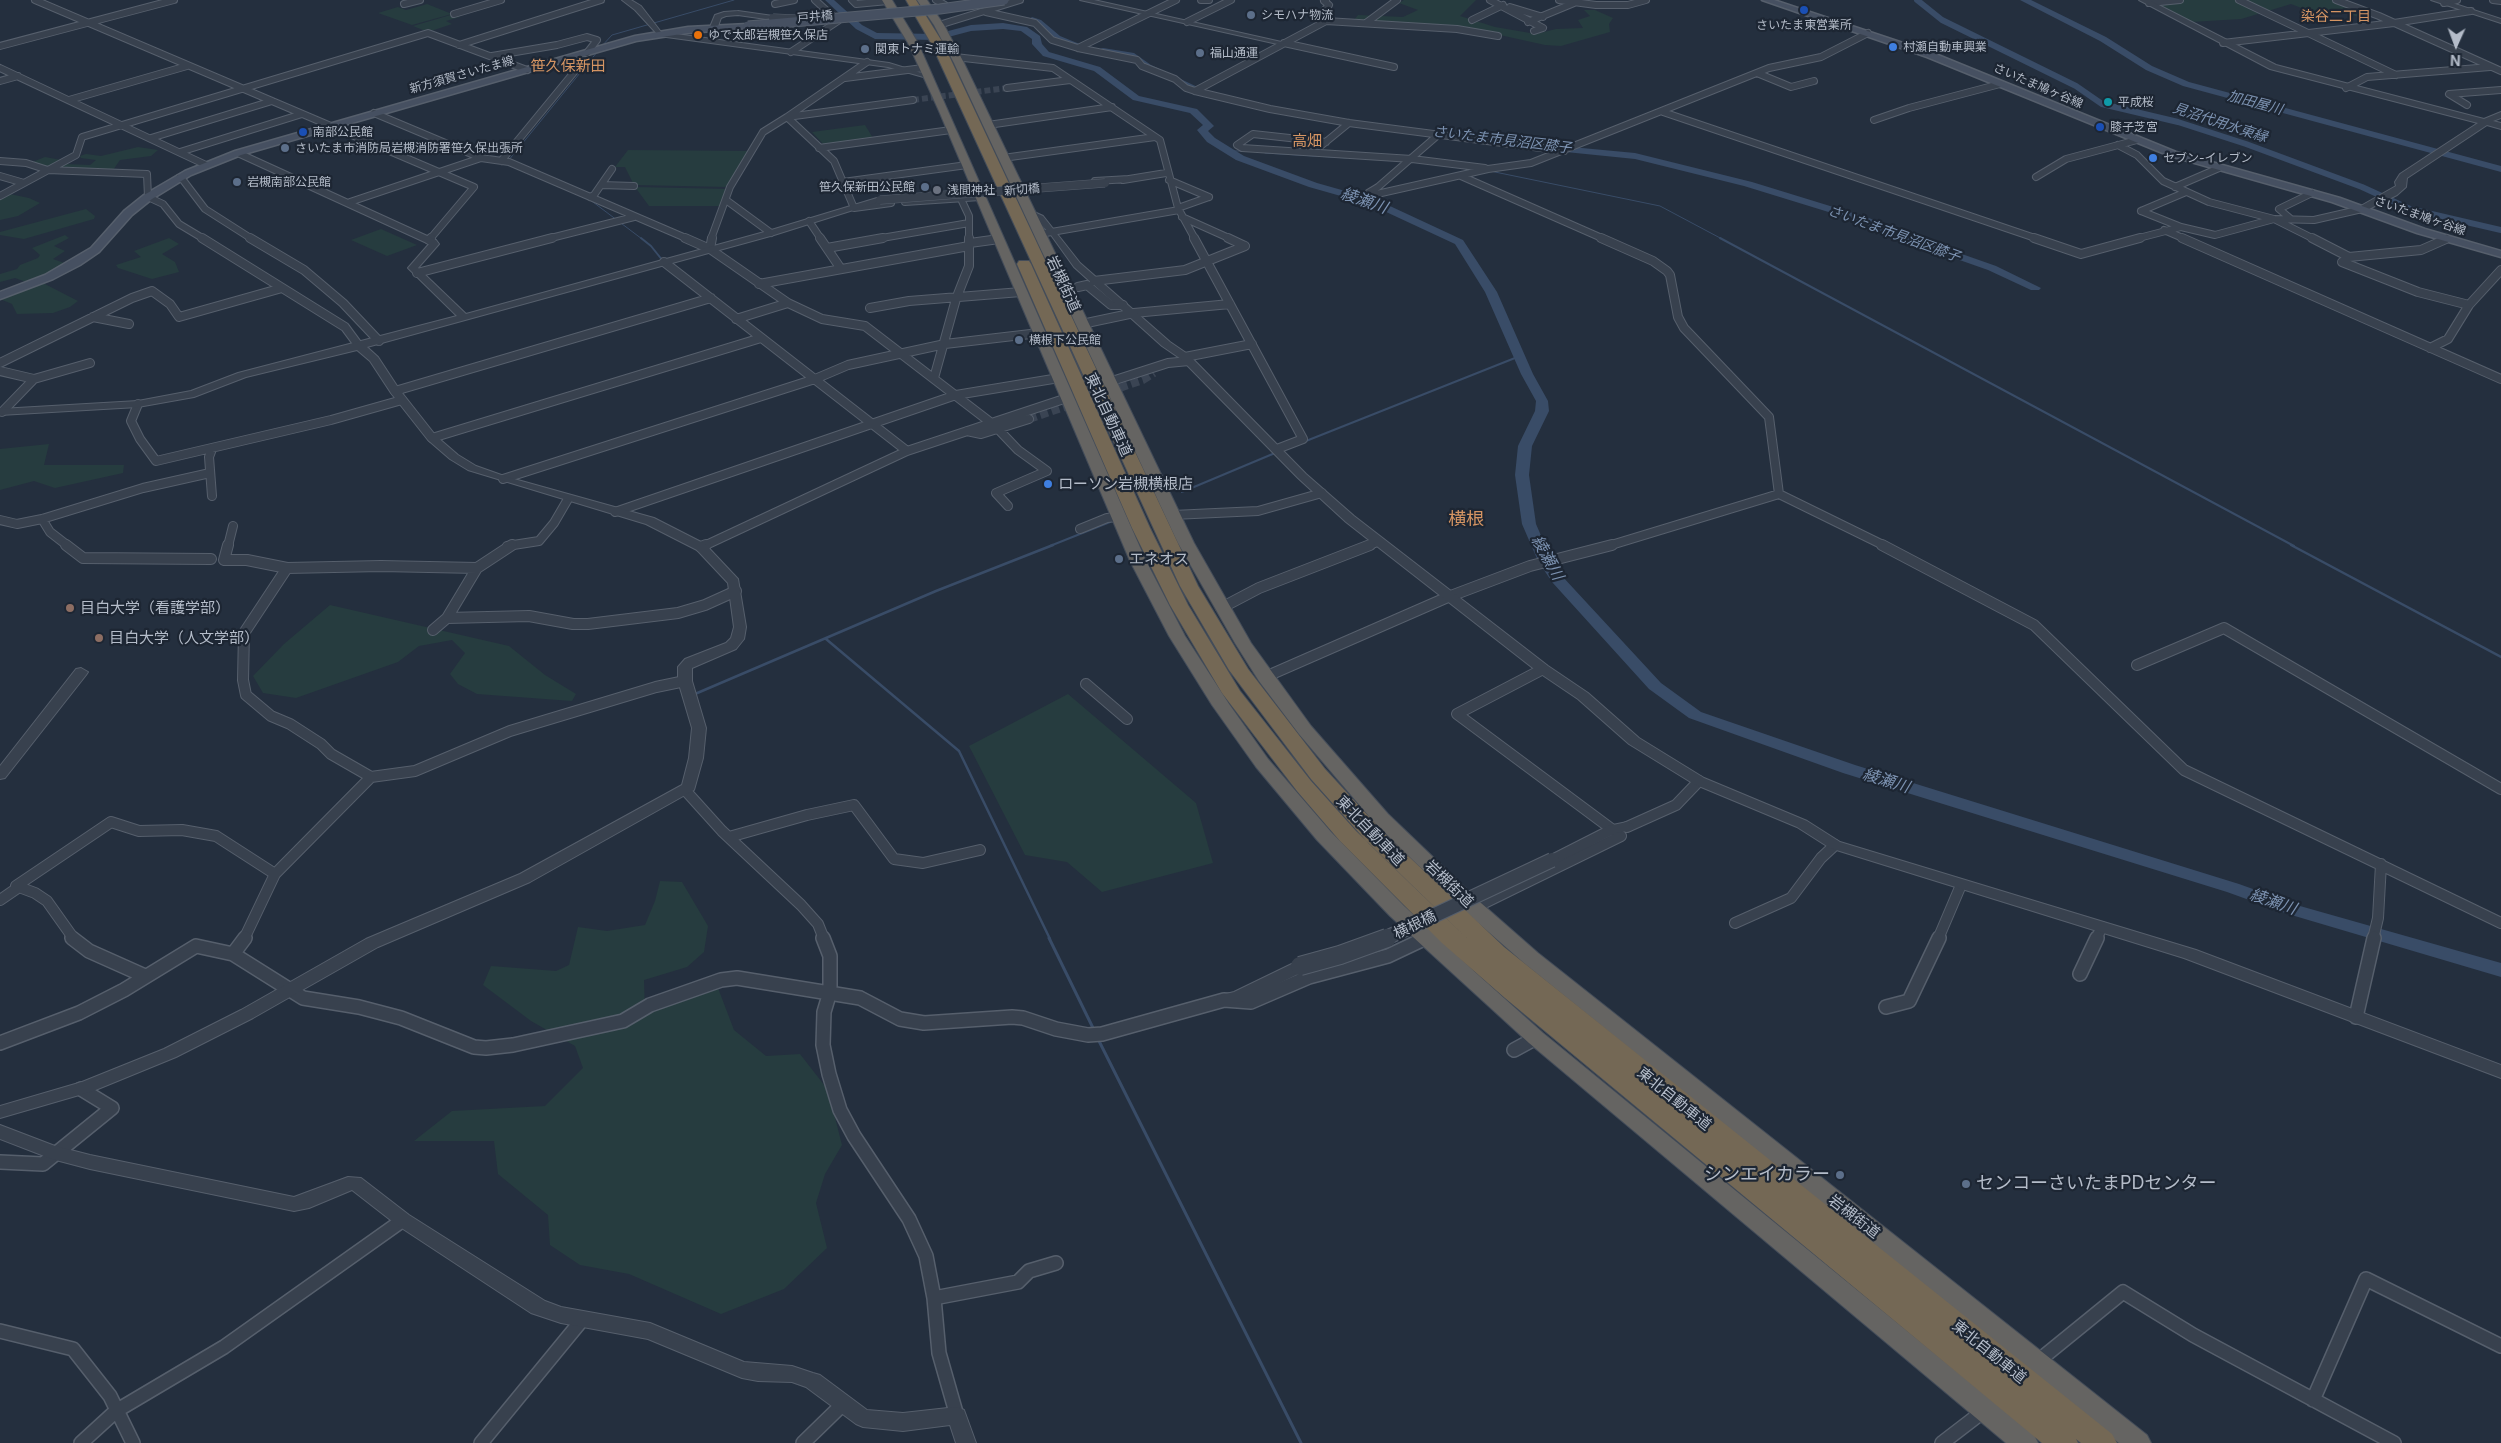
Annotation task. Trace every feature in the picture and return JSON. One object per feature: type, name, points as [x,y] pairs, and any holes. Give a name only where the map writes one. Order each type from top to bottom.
[{"type":"highway","name":"岩槻街道","points":[[887,0],[897,5],[901,21],[936,40]]},
{"type":"highway","name":"東北自動車道","points":[[911,0],[936,40],[1189,586],[1239,670],[1280,728],[1318,774],[1377,839],[1496,953],[2102,1443]]},
{"type":"highway","name":"岩槻街道","points":[[924,3],[936,40],[988,125],[1029,213],[1047,234],[1082,324],[1173,515],[1221,608],[1265,677],[1305,730],[1381,818],[1474,908],[1590,1006],[2138,1443]]},
{"type":"highway","name":"東北自動車道","points":[[897,5],[936,40],[1160,567],[1206,653],[1232,693],[1282,758],[1348,836],[1450,937],[1648,1104],[2063,1443]]},
{"type":"highway","name":"岩槻街道","points":[[936,40],[920,71],[967,164],[1118,517],[1138,561],[1177,636],[1221,705],[1262,763],[1324,836],[1426,938],[1536,1038],[2025,1443]]},
{"type":"main road","name":"新方須賀さいたま線","points":[[0,296],[49,277],[82,259],[94,250],[128,214],[148,197],[179,178],[238,153],[329,126],[527,70],[586,56],[659,34],[714,27],[748,26],[920,11],[1004,0]]},
{"type":"main road","name":"さいたま鳩ヶ谷線","points":[[1766,0],[1868,33],[2137,140],[2219,168],[2312,193],[2446,239],[2501,254]]},
{"type":"street","points":[[35,0],[474,187],[430,240]]},
{"type":"street","points":[[0,46],[174,0]]},
{"type":"street","points":[[404,4],[420,0]]},
{"type":"street","points":[[454,14],[500,0]]},
{"type":"street","points":[[459,45],[601,0]]},
{"type":"street","points":[[626,0],[638,8],[659,34],[920,71]]},
{"type":"street","points":[[775,4],[794,0]]},
{"type":"street","points":[[791,52],[838,22],[815,0]]},
{"type":"street","points":[[852,0],[856,4],[887,0]]},
{"type":"street","points":[[936,0],[945,5]]},
{"type":"street","points":[[924,3],[945,5],[986,0]]},
{"type":"street","points":[[936,40],[986,12],[1020,0]]},
{"type":"street","points":[[1085,0],[1394,67]]},
{"type":"street","points":[[1080,48],[1176,0]]},
{"type":"street","points":[[1201,0],[1209,0]]},
{"type":"street","points":[[1187,22],[1231,0]]},
{"type":"street","points":[[1326,0],[1324,1],[1329,5],[1318,17],[1326,21],[1366,22],[1467,30],[1498,36]]},
{"type":"street","points":[[1366,22],[1398,0]]},
{"type":"street","points":[[1490,0],[1543,17]]},
{"type":"street","points":[[1559,0],[1574,3],[1628,5],[1646,0]]},
{"type":"street","points":[[2146,2],[2180,0]]},
{"type":"street","points":[[2240,0],[2396,75]]},
{"type":"street","points":[[2336,0],[2501,70]]},
{"type":"street","points":[[2435,0],[2500,20]]},
{"type":"street","points":[[2444,3],[2457,0]]},
{"type":"street","points":[[2493,0],[2501,2]]},
{"type":"street","points":[[2146,2],[2273,67],[2346,88],[2501,126]]},
{"type":"street","points":[[1472,20],[1502,3]]},
{"type":"street","points":[[1502,3],[1528,22],[1543,28],[1534,31]]},
{"type":"street","points":[[1528,22],[1574,3]]},
{"type":"street","name":"戸井橋","points":[[714,27],[718,17],[724,14],[738,13],[794,19],[856,14],[897,5]]},
{"type":"street","points":[[2223,43],[2394,23],[2471,11]]},
{"type":"street","points":[[986,12],[1036,23],[1052,40],[1137,60],[1142,66],[1176,79],[1186,88],[1195,91],[1349,123],[1566,150]]},
{"type":"street","points":[[1195,91],[1326,21]]},
{"type":"street","points":[[0,196],[76,155],[82,137],[428,33],[527,70]]},
{"type":"street","points":[[1438,134],[1412,159],[1367,194],[1369,196],[1486,170],[1521,166],[1663,112],[1757,73],[1800,60],[1821,58],[1868,33]]},
{"type":"street","points":[[491,56],[556,45],[588,37],[597,40],[501,160]]},
{"type":"street","points":[[936,40],[983,60],[1053,68],[1160,140],[1166,173],[1180,212],[1303,439],[1276,449]]},
{"type":"street","points":[[710,249],[710,240],[730,187],[763,132],[867,62]]},
{"type":"street","points":[[69,100],[187,66]]},
{"type":"street","points":[[2346,88],[2367,77],[2501,66]]},
{"type":"street","points":[[0,68],[206,165]]},
{"type":"street","points":[[843,78],[920,71]]},
{"type":"street","points":[[1757,73],[1791,87],[1814,81]]},
{"type":"street","points":[[0,81],[18,76]]},
{"type":"street","points":[[1007,88],[1070,80]]},
{"type":"street","points":[[1874,120],[1909,108],[2000,84]]},
{"type":"street","points":[[2467,105],[2449,94],[2501,90]]},
{"type":"street","points":[[787,117],[913,100]]},
{"type":"street","points":[[151,138],[272,101]]},
{"type":"street","points":[[988,125],[1112,108]]},
{"type":"street","points":[[1663,112],[2081,254],[2163,230],[2180,227]]},
{"type":"street","points":[[374,113],[481,158],[501,160],[710,249],[788,303],[822,319],[865,326],[990,422]]},
{"type":"street","points":[[180,152],[302,114]]},
{"type":"street","points":[[2186,192],[2141,211],[2180,227],[2215,235],[2274,219],[2324,219],[2362,209],[2385,198],[2401,187],[2401,179],[2485,123],[2501,115]]},
{"type":"street","points":[[787,117],[834,161],[854,208],[893,202],[980,197]]},
{"type":"street","points":[[1311,154],[1349,123]]},
{"type":"street","points":[[819,148],[951,130]]},
{"type":"street","points":[[1326,142],[1253,134],[1237,145],[1242,148],[1311,154],[1412,159],[1486,170]]},
{"type":"street","points":[[1004,158],[1154,137]]},
{"type":"street","points":[[2036,177],[2066,159],[2137,140]]},
{"type":"street","points":[[2118,145],[2137,155],[2156,177],[2175,187],[2215,204],[2249,211],[2274,219],[2349,257]]},
{"type":"street","points":[[238,153],[350,202],[430,240],[434,244],[413,268],[463,317]]},
{"type":"street","points":[[350,202],[481,158]]},
{"type":"street","points":[[0,161],[26,163],[48,170],[147,174],[148,197],[163,204],[179,224],[345,327],[359,346],[374,359],[395,391],[442,448],[472,468],[568,499],[650,521],[701,547],[731,578],[736,591],[740,626],[737,639],[731,646],[690,662],[685,666],[685,681],[699,728],[692,780],[685,790],[525,878],[437,917],[372,942],[234,1022],[170,1053],[81,1089],[0,1112]]},
{"type":"street","points":[[843,182],[967,164]]},
{"type":"street","points":[[2175,187],[2219,168]]},
{"type":"street","points":[[590,197],[594,195],[612,169]]},
{"type":"street","points":[[1105,183],[1166,173]]},
{"type":"street","points":[[0,176],[24,183]]},
{"type":"street","points":[[1461,176],[1653,261],[1667,270],[1670,275],[1678,317],[1684,328],[1769,417],[1779,494]]},
{"type":"street","points":[[1,412],[138,404],[194,394],[242,375],[379,341],[350,309],[304,270],[216,218],[205,209],[183,180],[179,178]]},
{"type":"street","points":[[1017,188],[1129,179]]},
{"type":"street","points":[[1047,234],[1180,212],[1209,197],[1169,180]]},
{"type":"street","name":"新切橋","points":[[379,341],[771,233],[880,200],[1105,183]]},
{"type":"street","points":[[601,185],[634,186]]},
{"type":"street","points":[[2291,219],[2279,209],[2312,193]]},
{"type":"street","points":[[934,378],[956,298],[969,266],[969,216],[960,199]]},
{"type":"street","points":[[726,200],[771,233]]},
{"type":"street","points":[[1094,281],[1184,270],[1245,246],[1180,212]]},
{"type":"street","points":[[417,274],[634,217]]},
{"type":"street","points":[[809,221],[841,269]]},
{"type":"street","points":[[827,248],[969,223]]},
{"type":"street","points":[[2163,230],[2501,379]]},
{"type":"street","points":[[1047,234],[1094,281],[1166,344],[1187,359],[1276,449],[1377,542],[1543,670],[1583,696],[1634,742],[1700,781],[1802,824],[1835,845],[2190,954],[2501,1072]]},
{"type":"street","points":[[2446,239],[2413,252],[2349,257],[2342,262],[2378,278],[2418,292],[2469,305]]},
{"type":"street","points":[[759,284],[999,240]]},
{"type":"street","points":[[664,262],[906,450]]},
{"type":"street","points":[[2430,348],[2448,339],[2469,305],[2501,270]]},
{"type":"street","points":[[1078,287],[1087,285],[1111,305],[1128,309]]},
{"type":"street","points":[[0,363],[132,298],[152,291],[170,304],[178,317],[282,288]]},
{"type":"street","points":[[870,308],[909,301],[1021,292]]},
{"type":"street","points":[[395,391],[711,298]]},
{"type":"street","points":[[909,301],[913,304],[942,302]]},
{"type":"street","points":[[736,318],[788,303]]},
{"type":"street","points":[[1082,324],[1128,309],[1230,304]]},
{"type":"street","points":[[822,319],[839,313]]},
{"type":"street","points":[[93,317],[129,324]]},
{"type":"street","points":[[503,479],[815,379],[848,365],[944,344],[1039,333]]},
{"type":"street","points":[[432,438],[761,338]]},
{"type":"street","points":[[1109,382],[1168,363],[1252,344]]},
{"type":"street","points":[[1154,373],[1187,359]]},
{"type":"street","points":[[1,412],[34,379],[90,363]]},
{"type":"street","points":[[0,371],[34,379]]},
{"type":"street","points":[[615,512],[956,395],[1059,378]]},
{"type":"street","points":[[701,547],[906,450],[1067,398]]},
{"type":"street","points":[[138,404],[131,422],[140,439],[156,461],[212,449],[402,400]]},
{"type":"street","points":[[966,431],[981,434],[1029,419]]},
{"type":"street","points":[[998,429],[1018,450],[1047,471],[996,493],[1008,506]]},
{"type":"street","points":[[212,449],[209,457],[212,496]]},
{"type":"street","points":[[0,520],[17,524],[42,519],[142,488],[210,473]]},
{"type":"street","points":[[1173,515],[1246,510],[1258,511],[1322,493]]},
{"type":"street","points":[[1265,677],[1448,597],[1536,564],[1563,559],[1779,494],[1868,537],[2034,625],[2184,770],[2501,923]]},
{"type":"street","points":[[433,630],[447,618],[477,568],[508,545],[539,541],[554,523],[559,511],[568,499]]},
{"type":"street","points":[[1080,529],[1106,518],[1118,517]]},
{"type":"street","points":[[42,519],[50,532],[82,558],[211,559]]},
{"type":"street","points":[[233,526],[224,560],[256,561],[286,568],[381,566],[477,568]]},
{"type":"street","points":[[1221,608],[1259,588],[1377,542]]},
{"type":"street","points":[[286,568],[244,633],[243,680],[246,695],[271,716],[290,724],[321,744],[331,754],[370,777]]},
{"type":"street","points":[[447,618],[529,616],[573,624],[588,624],[678,613],[704,605],[736,591]]},
{"type":"street","points":[[2137,665],[2224,628],[2501,788]]},
{"type":"street","points":[[1474,908],[1621,836],[1620,828],[1457,714],[1543,670]]},
{"type":"street","points":[[0,775],[81,672]]},
{"type":"street","points":[[232,954],[247,935],[268,885],[275,874],[370,777],[415,771],[510,731],[656,687],[685,681]]},
{"type":"street","points":[[1086,684],[1127,719]]},
{"type":"street","points":[[1620,828],[1676,805],[1700,781]]},
{"type":"street","points":[[685,790],[691,799],[801,905],[818,924],[830,956],[830,992],[824,1012],[823,1045],[840,1110],[854,1136],[909,1219],[926,1256],[934,1298],[939,1353],[966,1443]]},
{"type":"street","points":[[729,837],[807,815],[854,805],[894,859],[923,863],[980,850]]},
{"type":"street","points":[[19,887],[16,886],[111,822],[139,831],[182,830],[216,836],[275,874]]},
{"type":"street","name":"横根橋","points":[[1224,1000],[1238,997],[1300,966],[1348,953],[1392,936],[1620,828]]},
{"type":"street","points":[[1736,923],[1791,898],[1821,858],[1835,845]]},
{"type":"street","points":[[2356,1017],[2373,948],[2378,918],[2382,864]]},
{"type":"street","points":[[1886,1007],[1909,1001],[1948,919],[1961,885]]},
{"type":"street","points":[[0,900],[19,887]]},
{"type":"street","points":[[19,887],[35,893],[47,901],[70,936],[89,951],[145,976]]},
{"type":"street","points":[[2080,974],[2102,927]]},
{"type":"street","points":[[0,1043],[80,1013],[124,990],[196,946],[232,954],[252,964],[289,991],[303,998],[359,1007],[401,1018],[474,1047],[486,1048],[513,1045],[623,1021],[650,1005],[729,978],[860,998],[900,1019],[924,1023],[1012,1017],[1022,1018],[1056,1029],[1088,1035],[1109,1032],[1224,1000],[1251,1002],[1309,978],[1388,956],[1426,938]]},
{"type":"street","points":[[1514,1050],[1536,1038]]},
{"type":"street","points":[[0,1162],[44,1164],[112,1108],[81,1089]]},
{"type":"street","points":[[0,1132],[58,1154],[294,1204],[303,1203],[348,1184],[355,1184],[403,1220],[538,1306],[561,1316],[582,1320],[604,1321],[650,1330],[742,1370],[799,1377],[813,1381],[842,1405],[864,1418],[903,1422],[957,1416]]},
{"type":"street","points":[[81,1443],[116,1411],[224,1347],[403,1220]]},
{"type":"street","points":[[934,1298],[1018,1282],[1029,1271],[1056,1263]]},
{"type":"street","points":[[2313,1400],[2366,1279],[2501,1346]]},
{"type":"street","points":[[2036,1362],[2123,1292],[2193,1335],[2394,1443]]},
{"type":"street","points":[[482,1443],[582,1320]]},
{"type":"street","points":[[0,1331],[74,1349],[110,1396],[132,1443]]},
{"type":"street","points":[[803,1443],[842,1405]]},
{"type":"street","points":[[1942,1443],[1985,1410]]},
{"type":"green space","points":[[1404,0],[1476,0],[1460,16],[1495,27],[1536,34],[1556,29],[1583,28],[1578,20],[1590,16],[1584,10],[1595,10],[1613,18],[1609,24],[1610,32],[1561,46],[1545,45],[1477,30],[1423,24],[1373,26],[1354,20],[1358,15],[1403,17],[1418,10],[1399,3]]},
{"type":"green space","points":[[2150,0],[2331,0],[2373,15],[2358,17],[2336,9],[2314,13],[2291,4],[2241,19],[2191,22]]},
{"type":"green space","points":[[427,4],[452,14],[412,25],[378,13],[398,7],[406,10]]},
{"type":"green space","points":[[454,14],[460,17],[446,21],[452,24],[428,32],[413,26]]},
{"type":"green space","points":[[865,125],[873,138],[824,145],[812,132]]},
{"type":"green space","points":[[138,147],[158,150],[151,156],[120,160],[111,173],[56,172],[30,163],[45,157],[61,160],[66,164],[90,165],[96,160],[81,158],[80,156],[86,154],[101,156]]},
{"type":"green space","points":[[628,150],[749,151],[728,187],[634,185],[625,167],[615,167]]},
{"type":"green space","points":[[635,187],[728,189],[720,206],[649,206]]},
{"type":"green space","points":[[0,192],[29,198],[40,203],[18,216],[0,220]]},
{"type":"green space","points":[[86,209],[95,216],[94,219],[24,239],[0,235],[0,232]]},
{"type":"green space","points":[[381,229],[417,245],[387,256],[351,240]]},
{"type":"green space","points":[[65,235],[69,238],[54,246],[65,251],[53,259],[70,265],[26,282],[15,278],[0,282],[0,274],[17,269],[20,265],[38,258],[40,255],[32,248]]},
{"type":"green space","points":[[169,238],[179,244],[162,254],[175,262],[179,272],[152,279],[118,268],[116,265],[141,257],[134,251]]},
{"type":"green space","points":[[41,282],[78,301],[70,307],[53,313],[17,314],[12,304],[0,299]]},
{"type":"green space","points":[[49,444],[44,465],[124,465],[123,473],[55,488],[34,481],[0,490],[0,449]]},
{"type":"green space","points":[[330,605],[509,646],[545,675],[576,694],[572,701],[477,694],[458,684],[450,674],[465,653],[452,640],[419,646],[398,662],[296,698],[263,693],[253,676],[284,644]]},
{"type":"green space","points":[[1068,694],[1196,803],[1213,863],[1102,892],[1067,862],[1025,855],[969,746]]},
{"type":"green space","points":[[660,881],[682,882],[708,926],[704,952],[687,967],[644,980],[645,1015],[699,993],[718,988],[734,1030],[766,1056],[800,1054],[828,1090],[842,1145],[825,1174],[816,1203],[827,1248],[784,1289],[721,1314],[629,1274],[580,1265],[550,1245],[548,1215],[498,1174],[494,1141],[414,1141],[452,1111],[545,1106],[583,1068],[575,1046],[531,1021],[483,985],[491,966],[556,971],[569,965],[578,927],[607,931],[645,925],[655,901]]},
{"type":"waterway","points":[[601,47],[612,35],[734,0]]},
{"type":"waterway","name":"綾瀬川","points":[[829,0],[859,27],[875,36],[937,37],[971,28],[1003,26],[1024,29],[1037,38],[1037,44],[1046,54],[1097,69],[1136,98],[1155,104],[1193,111],[1209,126],[1202,130],[1211,140],[1240,158],[1313,185],[1373,202],[1459,242],[1491,292],[1527,374],[1542,401],[1542,411],[1525,446],[1522,475],[1529,524],[1545,561],[1557,579],[1655,686],[1695,715],[1730,729],[1849,769],[2233,888],[2294,910],[2501,970]]},
{"type":"waterway","name":"見沼代用水東縁","points":[[1917,0],[1942,20],[2076,86],[2102,104],[2178,122],[2246,144],[2362,187],[2410,209],[2501,230]]},
{"type":"waterway","name":"加田屋川","points":[[2024,0],[2103,39],[2149,68],[2186,84],[2501,169]]},
{"type":"waterway","name":"さいたま市見沼区膝子","points":[[1032,20],[1038,22],[1057,38],[1077,45]]},
{"type":"waterway","points":[[508,161],[598,51]]},
{"type":"waterway","name":"さいたま市見沼区膝子","points":[[1103,51],[1131,55],[1141,60],[1148,67],[1203,92]]},
{"type":"waterway","name":"さいたま市見沼区膝子","points":[[1550,148],[1635,156],[1678,165],[1748,184],[1865,220],[1901,236],[1992,268],[2035,288]]},
{"type":"waterway","name":"綾瀬川","points":[[1226,151],[1242,151]]},
{"type":"waterway","points":[[1265,153],[1347,158]]},
{"type":"waterway","points":[[1490,171],[1660,206],[1722,239]]},
{"type":"waterway","points":[[589,199],[642,239]]},
{"type":"waterway","points":[[641,238],[651,246],[663,261]]},
{"type":"waterway","points":[[1720,238],[2294,546]]},
{"type":"waterway","points":[[1306,441],[1520,356]]},
{"type":"waterway","points":[[1182,492],[1275,453]]},
{"type":"waterway","points":[[1050,546],[1110,522]]},
{"type":"waterway","points":[[695,694],[936,591],[1053,545]]},
{"type":"waterway","points":[[2291,545],[2501,657]]},
{"type":"waterway","points":[[826,639],[959,751],[1050,939]]},
{"type":"waterway","points":[[1049,938],[1094,1030]]},
{"type":"waterway","points":[[1098,1039],[1301,1443]]},
{"type":"tunnel","points":[[913,100],[1007,88]]},
{"type":"tunnel","points":[[1029,419],[1143,380],[1154,373]]},
{"type":"place","name":"さいたま東営業所","points":[[1804,10]]},
{"type":"place","name":"シモハナ物流","points":[[1251,15]]},
{"type":"place","name":"ゆで太郎岩槻笹久保店","points":[[698,35]]},
{"type":"place","name":"村瀬自動車興業","points":[[1893,47]]},
{"type":"place","name":"関東トナミ運輸","points":[[865,49]]},
{"type":"place","name":"福山通運","points":[[1200,53]]},
{"type":"place","name":"平成桜","points":[[2108,102]]},
{"type":"place","name":"膝子芝宮","points":[[2100,127]]},
{"type":"place","name":"南部公民館","points":[[303,132]]},
{"type":"place","name":"さいたま市消防局岩槻消防署笹久保出張所","points":[[285,148]]},
{"type":"place","name":"セブン-イレブン","points":[[2153,158]]},
{"type":"place","name":"岩槻南部公民館","points":[[237,182]]},
{"type":"place","name":"笹久保新田公民館","points":[[925,187]]},
{"type":"place","name":"浅間神社","points":[[937,190]]},
{"type":"place","name":"横根下公民館","points":[[1019,340]]},
{"type":"place","name":"ローソン岩槻横根店","points":[[1048,484]]},
{"type":"place","name":"エネオス","points":[[1119,559]]},
{"type":"place","name":"目白大学（看護学部）","points":[[70,608]]},
{"type":"place","name":"目白大学（人文学部）","points":[[99,638]]},
{"type":"place","name":"シンエイカラー","points":[[1840,1175]]},
{"type":"place","name":"センコーさいたまPDセンター","points":[[1966,1184]]},
{"type":"district","name":"染谷二丁目","points":[[2336,17]]},
{"type":"district","name":"笹久保新田","points":[[568,66]]},
{"type":"district","name":"高畑","points":[[1307,141]]},
{"type":"district","name":"横根","points":[[1466,520]]}]
